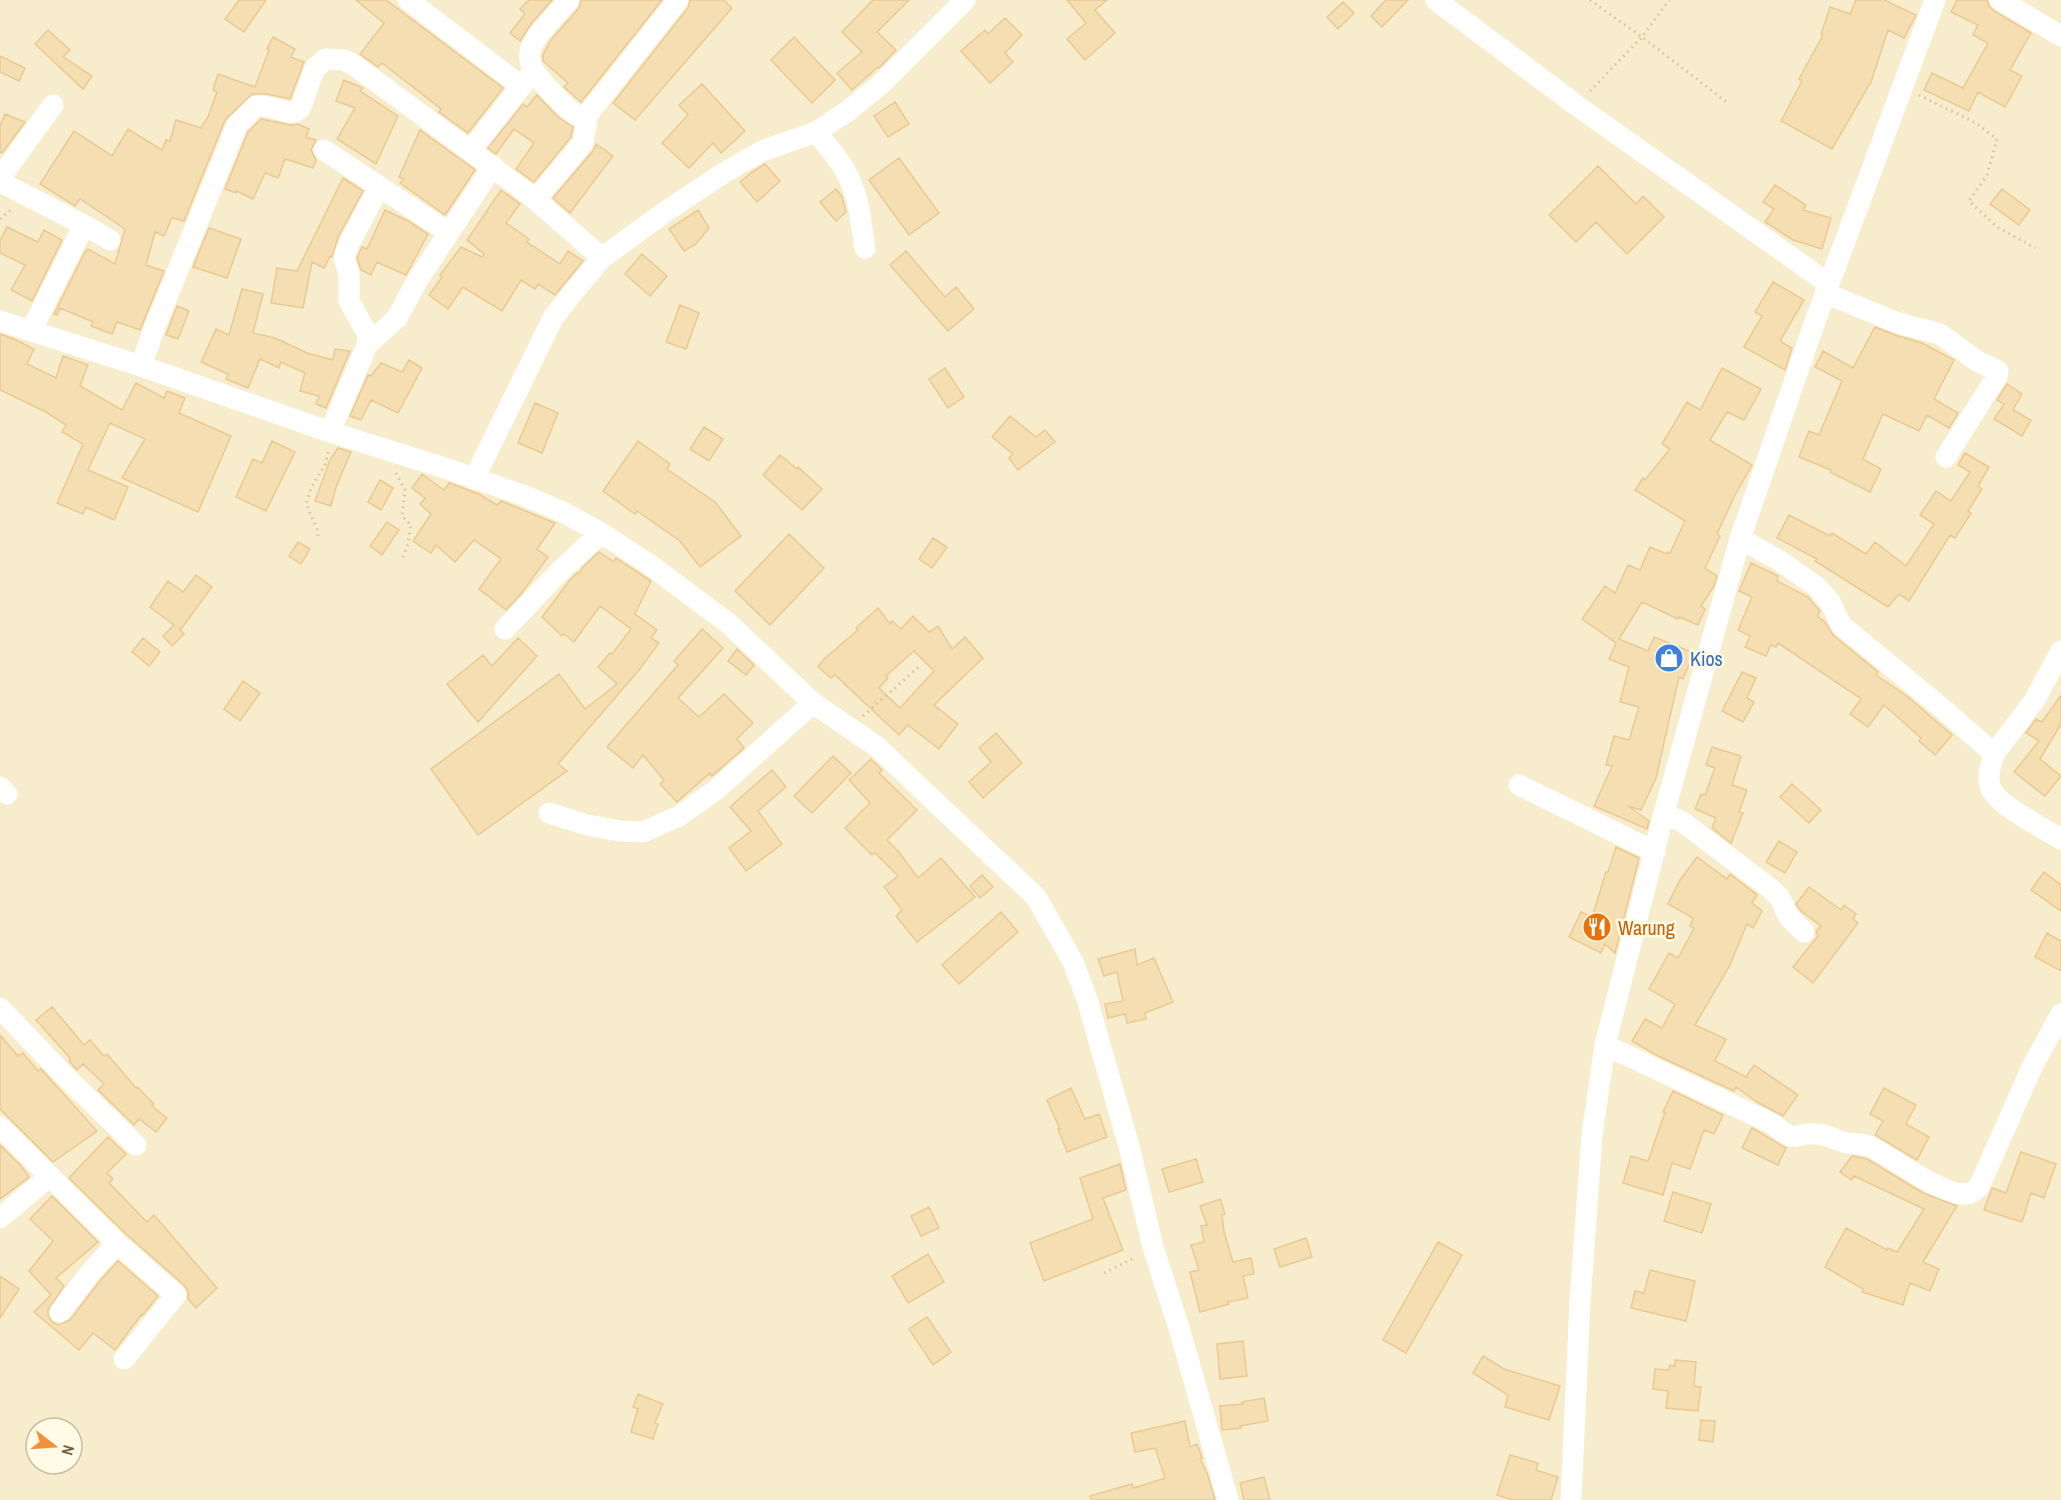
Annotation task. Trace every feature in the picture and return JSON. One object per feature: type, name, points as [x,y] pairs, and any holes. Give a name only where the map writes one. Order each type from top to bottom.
[{"type":"street","points":[[408,0],[527,78],[574,114],[581,116],[588,114]]},
{"type":"street","points":[[471,150],[527,78],[530,51],[536,40],[569,0]]},
{"type":"street","points":[[536,200],[583,143],[588,114],[678,0]]},
{"type":"street","points":[[474,479],[553,318],[602,258],[722,174],[762,151],[816,132],[848,111],[881,84],[965,0]]},
{"type":"street","points":[[1436,0],[1833,294],[1898,323],[1940,334],[1977,361],[1998,371],[1946,457]]},
{"type":"street","points":[[1571,1500],[1580,1302],[1592,1147],[1616,1050],[1654,852],[1674,818],[1740,539],[1833,294],[1935,0]]},
{"type":"street","points":[[2000,0],[2061,36]]},
{"type":"street","points":[[141,366],[166,297],[237,126],[256,106],[297,112],[315,68],[321,61],[332,58],[354,65],[493,166],[602,258]]},
{"type":"street","points":[[53,105],[5,171],[3,179],[6,186],[110,240]]},
{"type":"street","points":[[816,132],[841,163],[851,181],[865,248]]},
{"type":"street","points":[[324,150],[448,232]]},
{"type":"street","points":[[367,345],[397,318],[417,281],[493,166]]},
{"type":"street","points":[[331,433],[367,345],[368,335],[349,301],[349,274],[344,257],[380,187]]},
{"type":"street","points":[[31,331],[84,225]]},
{"type":"street","points":[[0,321],[141,366],[331,433],[525,496],[563,512],[601,533],[649,564],[728,623],[813,703],[876,746],[1036,897],[1073,962],[1087,999],[1129,1146],[1153,1247],[1179,1328],[1228,1500]]},
{"type":"street","points":[[505,629],[558,573],[601,533]]},
{"type":"street","points":[[1740,539],[1777,559],[1816,587],[1830,602],[1841,624],[1994,754]]},
{"type":"street","points":[[2061,651],[2034,701],[1994,754],[1989,777],[1992,794],[2061,838]]},
{"type":"street","points":[[549,813],[587,825],[620,831],[643,832],[679,816],[717,789],[813,703]]},
{"type":"street","points":[[1519,785],[1654,852]]},
{"type":"street","points":[[1674,818],[1771,889],[1780,898],[1788,916],[1804,932]]},
{"type":"street","points":[[0,1008],[136,1145]]},
{"type":"street","points":[[1616,1050],[1773,1124],[1785,1135],[1793,1138],[1816,1134],[1848,1143],[1861,1143],[1945,1189],[1963,1194],[1973,1192],[1979,1186],[2032,1067],[2061,1014]]},
{"type":"street","points":[[0,1127],[117,1243],[176,1295],[124,1359]]},
{"type":"street","points":[[0,1218],[50,1176]]},
{"type":"street","points":[[60,1312],[117,1243]]},
{"type":"path","points":[[1590,0],[1729,104]]},
{"type":"path","points":[[1576,105],[1642,37],[1669,0]]},
{"type":"path","points":[[1904,88],[1976,123],[1997,139],[1986,175],[1969,201],[1997,227],[2035,248]]},
{"type":"path","points":[[318,536],[306,504],[311,488],[325,465],[331,433]]},
{"type":"path","points":[[395,453],[396,475],[405,490],[402,516],[411,525],[408,544],[402,559]]},
{"type":"path","points":[[850,728],[921,665]]},
{"type":"path","points":[[1104,1274],[1153,1247]]},
{"type":"shaded area","points":[[0,0],[2061,0],[2061,1500],[0,1500]]},
{"type":"building","points":[[239,0],[266,0],[244,32],[225,19]]},
{"type":"building","points":[[356,0],[386,0],[503,88],[468,133],[439,112],[441,109],[382,63],[378,67],[360,54],[384,23]]},
{"type":"building","points":[[529,0],[552,0],[520,41],[510,33],[525,14],[520,9]]},
{"type":"building","points":[[581,0],[662,0],[581,102],[564,87],[568,83],[543,61],[543,55],[551,40],[579,8]]},
{"type":"building","points":[[690,0],[724,0],[732,8],[635,120],[613,103],[688,8]]},
{"type":"building","points":[[873,0],[909,0],[877,32],[896,50],[879,68],[852,90],[837,73],[862,52],[842,32]]},
{"type":"building","points":[[1067,0],[1107,0],[1095,10],[1115,33],[1085,60],[1067,39],[1086,23]]},
{"type":"building","points":[[1386,0],[1408,0],[1382,27],[1371,16]]},
{"type":"building","points":[[1856,0],[1884,0],[1916,15],[1904,38],[1888,30],[1871,82],[1832,149],[1781,121],[1802,81],[1799,79],[1823,35],[1821,34],[1830,7],[1850,14]]},
{"type":"building","points":[[1957,0],[1987,0],[1994,11],[2031,33],[2010,70],[2022,76],[2005,107],[1978,92],[1969,111],[1924,90],[1932,73],[1963,88],[1988,43],[1973,35],[1978,25],[1951,12]]},
{"type":"building","points":[[1343,2],[1354,13],[1338,29],[1327,17]]},
{"type":"building","points":[[1005,18],[1022,35],[1005,53],[1013,62],[990,83],[961,51],[985,30],[988,34]]},
{"type":"building","points":[[48,30],[70,50],[63,57],[92,76],[83,89],[35,44]]},
{"type":"building","points":[[273,37],[295,49],[291,57],[304,62],[290,99],[267,94],[252,94],[225,120],[184,221],[172,218],[164,236],[155,232],[146,265],[164,271],[140,330],[117,322],[112,334],[91,326],[93,322],[60,308],[57,315],[54,314],[85,252],[88,249],[115,264],[125,229],[80,199],[75,206],[40,184],[74,131],[112,156],[128,129],[162,150],[166,140],[170,141],[176,120],[201,128],[208,117],[217,92],[213,90],[218,74],[255,87]]},
{"type":"building","points":[[794,37],[835,80],[812,103],[771,60]]},
{"type":"building","points":[[0,56],[25,68],[19,81],[0,72]]},
{"type":"building","points":[[344,80],[363,88],[360,91],[398,116],[376,164],[337,139],[355,108],[336,101]]},
{"type":"building","points":[[702,84],[745,131],[721,153],[713,143],[689,168],[662,143],[688,115],[679,105]]},
{"type":"building","points":[[537,95],[557,116],[573,127],[571,137],[534,182],[516,169],[534,143],[514,129],[496,154],[488,148],[523,104],[527,107]]},
{"type":"building","points":[[895,102],[909,124],[888,137],[874,116]]},
{"type":"building","points":[[5,114],[25,122],[2,153],[0,152],[0,126]]},
{"type":"building","points":[[261,119],[290,125],[298,124],[309,129],[306,137],[316,140],[311,150],[316,160],[313,168],[285,159],[278,178],[265,173],[253,199],[236,191],[236,193],[225,189],[248,132]]},
{"type":"building","points":[[420,130],[475,170],[445,215],[400,183],[404,179],[399,177]]},
{"type":"building","points":[[596,144],[613,156],[570,213],[553,198],[593,151]]},
{"type":"building","points":[[899,158],[939,213],[909,235],[869,180]]},
{"type":"building","points":[[765,164],[780,181],[757,202],[740,182]]},
{"type":"building","points":[[1598,166],[1636,204],[1643,196],[1664,217],[1627,254],[1596,222],[1576,242],[1549,215]]},
{"type":"building","points":[[343,178],[363,191],[338,237],[332,257],[330,256],[324,268],[312,262],[303,308],[271,303],[277,268],[297,271]]},
{"type":"building","points":[[1775,185],[1806,205],[1803,210],[1831,218],[1822,249],[1793,240],[1765,222],[1774,209],[1763,202]]},
{"type":"building","points":[[836,189],[842,196],[846,212],[836,221],[820,202]]},
{"type":"building","points":[[2002,189],[2030,210],[2019,225],[1990,204]]},
{"type":"building","points":[[501,190],[520,204],[506,223],[529,239],[527,242],[560,264],[568,251],[583,261],[555,295],[538,284],[535,289],[521,280],[502,311],[463,287],[448,309],[429,295],[442,277],[440,275],[461,247],[482,257],[484,254],[467,240]]},
{"type":"building","points":[[385,210],[428,234],[406,275],[377,262],[371,275],[361,270],[357,258],[362,247],[367,249]]},
{"type":"building","points":[[698,210],[709,228],[696,244],[684,251],[669,229]]},
{"type":"building","points":[[7,227],[38,242],[44,230],[62,240],[32,301],[11,290],[25,265],[0,253],[0,241]]},
{"type":"building","points":[[209,228],[241,239],[227,278],[193,267]]},
{"type":"building","points":[[906,251],[945,297],[956,287],[974,309],[948,331],[890,265]]},
{"type":"building","points":[[642,254],[667,276],[650,296],[625,274]]},
{"type":"building","points":[[1773,282],[1804,300],[1780,341],[1792,348],[1785,370],[1744,347],[1762,316],[1755,312]]},
{"type":"building","points":[[242,289],[263,294],[253,333],[275,338],[307,353],[333,360],[335,349],[350,351],[326,408],[316,404],[319,396],[300,391],[305,373],[281,362],[279,368],[260,359],[248,388],[226,379],[228,374],[201,362],[216,329],[229,335]]},
{"type":"building","points":[[680,305],[699,313],[686,349],[666,342]]},
{"type":"building","points":[[177,306],[189,311],[178,339],[166,335]]},
{"type":"building","points":[[1875,327],[1922,343],[1954,360],[1934,399],[1958,413],[1949,428],[1927,415],[1919,431],[1883,414],[1863,459],[1881,469],[1870,492],[1830,472],[1831,470],[1799,457],[1809,431],[1819,435],[1842,381],[1815,367],[1823,351],[1853,368]]},
{"type":"building","points":[[0,334],[34,349],[27,364],[56,378],[63,356],[88,365],[80,386],[122,410],[136,383],[164,398],[167,391],[185,398],[179,413],[231,436],[198,512],[122,478],[145,439],[110,423],[88,470],[128,487],[114,520],[86,507],[83,514],[57,503],[83,444],[62,432],[66,425],[46,412],[0,390]]},
{"type":"building","points":[[409,360],[422,368],[398,413],[371,400],[361,420],[350,416],[368,375],[371,376],[381,363],[402,372]]},
{"type":"building","points":[[945,368],[964,397],[948,408],[929,379]]},
{"type":"building","points":[[1722,368],[1761,389],[1744,420],[1727,412],[1710,440],[1752,465],[1717,534],[1720,536],[1705,568],[1717,576],[1714,586],[1701,606],[1705,609],[1698,625],[1679,617],[1678,619],[1642,602],[1619,639],[1648,651],[1654,637],[1694,653],[1683,679],[1679,677],[1656,778],[1641,810],[1628,806],[1649,821],[1647,829],[1594,806],[1612,766],[1606,765],[1614,736],[1629,740],[1639,707],[1620,702],[1629,667],[1609,659],[1616,643],[1582,619],[1605,586],[1615,593],[1628,565],[1640,570],[1650,547],[1667,554],[1670,553],[1685,521],[1635,490],[1670,449],[1662,444],[1687,402],[1700,410]]},
{"type":"building","points":[[2007,384],[2022,394],[2013,410],[2031,420],[2022,436],[1994,419],[2004,404],[1997,400]]},
{"type":"building","points":[[535,403],[558,413],[542,453],[518,443]]},
{"type":"building","points":[[1010,416],[1036,437],[1045,430],[1055,442],[1018,470],[1009,458],[1013,454],[992,437]]},
{"type":"building","points":[[704,427],[723,439],[709,461],[690,449]]},
{"type":"building","points":[[272,441],[295,452],[266,511],[236,497],[253,459],[262,463]]},
{"type":"building","points":[[638,441],[670,464],[667,469],[715,502],[741,536],[700,567],[680,541],[637,511],[635,514],[603,491]]},
{"type":"building","points":[[338,448],[351,452],[336,487],[331,506],[315,501],[330,460]]},
{"type":"building","points":[[1965,453],[1989,467],[1978,486],[1982,489],[1968,511],[1971,513],[1955,538],[1950,535],[1909,601],[1899,594],[1888,607],[1815,561],[1817,559],[1777,538],[1789,515],[1830,536],[1832,533],[1866,554],[1875,542],[1906,566],[1934,524],[1920,515],[1936,491],[1951,501],[1970,472],[1958,465]]},
{"type":"building","points":[[780,455],[797,469],[798,467],[822,489],[802,510],[763,475]]},
{"type":"building","points":[[422,474],[444,490],[449,483],[479,494],[497,505],[501,501],[555,523],[537,549],[548,557],[521,594],[506,610],[479,589],[501,559],[474,540],[455,562],[436,545],[431,553],[413,541],[431,514],[420,504],[425,498],[412,488]]},
{"type":"building","points":[[380,480],[393,488],[381,510],[368,502]]},
{"type":"building","points":[[387,522],[399,530],[382,555],[370,546]]},
{"type":"building","points":[[789,534],[824,568],[770,625],[735,591]]},
{"type":"building","points":[[933,538],[947,547],[932,568],[919,559]]},
{"type":"building","points":[[298,542],[310,549],[301,564],[289,556]]},
{"type":"building","points":[[599,552],[614,562],[616,558],[651,581],[635,614],[657,630],[651,638],[659,643],[639,670],[558,764],[567,771],[478,835],[431,769],[559,674],[585,709],[617,684],[598,667],[610,653],[612,654],[631,629],[600,606],[574,642],[564,634],[562,636],[542,617],[570,580],[577,573],[579,574]]},
{"type":"building","points":[[1751,563],[1778,576],[1777,581],[1808,597],[1820,611],[1817,616],[1825,622],[1833,635],[1878,672],[1876,675],[1907,696],[1952,735],[1935,755],[1919,741],[1921,738],[1884,705],[1868,727],[1850,714],[1861,699],[1778,643],[1776,647],[1771,645],[1766,656],[1745,647],[1750,636],[1738,630],[1752,597],[1739,591]]},
{"type":"building","points":[[196,575],[212,587],[181,629],[179,628],[184,634],[172,646],[163,636],[174,625],[150,607],[168,581],[183,592]]},
{"type":"building","points":[[878,608],[890,624],[892,621],[901,629],[913,616],[929,632],[938,626],[952,649],[965,637],[983,658],[934,705],[958,724],[939,749],[908,725],[899,735],[835,675],[831,678],[818,667],[825,658],[858,630],[856,628]],"holes":[[[914,651],[934,671],[900,708],[879,688],[888,678],[886,676]]]},
{"type":"building","points":[[702,629],[723,648],[678,698],[699,717],[724,694],[753,723],[737,739],[744,748],[712,776],[710,773],[677,802],[660,784],[664,780],[643,755],[633,768],[607,747],[678,665],[674,661]]},
{"type":"building","points":[[143,638],[160,652],[149,666],[132,652]]},
{"type":"building","points":[[518,638],[537,656],[478,722],[447,684],[483,655],[492,666]]},
{"type":"building","points":[[737,649],[754,665],[746,675],[728,661]]},
{"type":"building","points":[[1742,672],[1756,678],[1747,698],[1754,702],[1743,722],[1722,711]]},
{"type":"building","points":[[243,681],[260,693],[240,721],[224,709]]},
{"type":"building","points":[[2061,695],[2061,724],[2040,759],[2061,776],[2045,796],[2014,772],[2039,741],[2026,733],[2036,719],[2042,722]]},
{"type":"building","points":[[996,733],[1022,763],[983,798],[969,782],[991,762],[979,748]]},
{"type":"building","points":[[1712,747],[1741,756],[1732,785],[1747,790],[1739,812],[1743,813],[1731,843],[1712,828],[1716,818],[1695,809],[1701,794],[1705,795],[1715,768],[1706,765]]},
{"type":"building","points":[[833,756],[851,773],[812,813],[794,796]]},
{"type":"building","points":[[871,759],[882,770],[879,773],[917,810],[887,840],[918,878],[941,858],[975,897],[917,942],[896,916],[902,910],[884,887],[898,876],[875,853],[872,855],[845,828],[870,803],[849,780]]},
{"type":"building","points":[[772,770],[786,787],[758,811],[782,844],[746,871],[729,848],[751,831],[730,807]]},
{"type":"building","points":[[1792,784],[1821,810],[1809,823],[1780,797]]},
{"type":"building","points":[[1779,841],[1797,852],[1785,873],[1766,862]]},
{"type":"building","points":[[1616,847],[1639,858],[1615,953],[1605,944],[1601,953],[1569,937],[1581,912],[1592,917]]},
{"type":"building","points":[[1697,857],[1727,879],[1730,874],[1757,895],[1752,903],[1762,911],[1753,928],[1747,924],[1729,967],[1695,1025],[1726,1039],[1715,1061],[1746,1077],[1754,1065],[1798,1095],[1783,1116],[1736,1087],[1734,1091],[1658,1056],[1632,1041],[1645,1019],[1662,1028],[1675,1004],[1649,989],[1669,953],[1678,958],[1694,928],[1690,926],[1693,918],[1668,904],[1680,880]]},
{"type":"building","points":[[2044,872],[2061,885],[2061,911],[2031,890]]},
{"type":"building","points":[[982,875],[993,887],[980,898],[970,886]]},
{"type":"building","points":[[1809,887],[1841,910],[1844,905],[1856,914],[1853,919],[1858,923],[1813,983],[1793,967],[1818,936],[1816,932],[1821,926],[1801,911],[1796,904]]},
{"type":"building","points":[[1001,912],[1018,932],[959,984],[942,965]]},
{"type":"building","points":[[2047,933],[2061,941],[2061,971],[2035,957]]},
{"type":"building","points":[[1135,949],[1137,965],[1154,958],[1173,1002],[1145,1013],[1146,1019],[1127,1023],[1125,1014],[1108,1018],[1105,1004],[1123,1001],[1117,972],[1104,976],[1098,959]]},
{"type":"building","points":[[52,1007],[84,1045],[90,1040],[104,1056],[107,1054],[136,1088],[154,1104],[152,1106],[167,1118],[156,1132],[139,1119],[134,1125],[98,1090],[104,1084],[83,1064],[77,1070],[69,1061],[70,1058],[36,1020]]},
{"type":"building","points":[[0,1035],[18,1056],[23,1053],[38,1071],[41,1069],[97,1131],[53,1162],[0,1109]]},
{"type":"building","points":[[1071,1088],[1085,1119],[1099,1114],[1107,1137],[1067,1152],[1047,1100]]},
{"type":"building","points":[[1884,1088],[1916,1105],[1906,1124],[1929,1137],[1917,1160],[1875,1135],[1883,1121],[1870,1114]]},
{"type":"building","points":[[1673,1091],[1723,1115],[1714,1134],[1704,1130],[1690,1169],[1672,1163],[1663,1195],[1623,1183],[1631,1156],[1648,1161],[1665,1112],[1663,1112]]},
{"type":"building","points":[[1752,1128],[1786,1148],[1778,1165],[1742,1148]]},
{"type":"building","points":[[108,1137],[126,1154],[107,1173],[113,1179],[109,1183],[147,1222],[154,1215],[217,1288],[196,1308],[188,1299],[188,1291],[184,1285],[126,1234],[69,1178]]},
{"type":"building","points":[[0,1145],[29,1177],[0,1199]]},
{"type":"building","points":[[2021,1152],[2056,1164],[2044,1198],[2031,1193],[2022,1222],[1984,1210],[1992,1188],[2006,1193]]},
{"type":"building","points":[[1852,1156],[1867,1159],[1923,1193],[1957,1206],[1923,1262],[1939,1269],[1930,1291],[1910,1283],[1903,1305],[1862,1292],[1863,1289],[1825,1267],[1846,1228],[1887,1250],[1888,1248],[1897,1252],[1924,1209],[1854,1176],[1851,1180],[1840,1172]]},
{"type":"building","points":[[1196,1159],[1203,1182],[1169,1192],[1162,1169]]},
{"type":"building","points":[[1120,1164],[1126,1190],[1103,1198],[1123,1250],[1044,1281],[1030,1243],[1093,1219],[1080,1178]]},
{"type":"building","points":[[1673,1192],[1711,1204],[1702,1233],[1664,1221]]},
{"type":"building","points":[[52,1196],[98,1242],[56,1278],[64,1286],[48,1310],[48,1316],[52,1322],[59,1325],[70,1320],[118,1261],[158,1296],[115,1350],[93,1333],[79,1350],[34,1312],[51,1295],[29,1271],[53,1241],[30,1219]]},
{"type":"building","points":[[1220,1199],[1225,1214],[1222,1215],[1224,1232],[1233,1262],[1251,1258],[1254,1274],[1243,1276],[1248,1298],[1200,1312],[1190,1272],[1199,1270],[1191,1245],[1204,1242],[1201,1226],[1207,1225],[1200,1206]]},
{"type":"building","points":[[929,1207],[939,1228],[921,1236],[911,1216]]},
{"type":"building","points":[[1306,1238],[1312,1257],[1280,1267],[1274,1249]]},
{"type":"building","points":[[1438,1242],[1462,1255],[1406,1353],[1383,1340]]},
{"type":"building","points":[[928,1254],[944,1282],[908,1303],[892,1276]]},
{"type":"building","points":[[1650,1270],[1695,1281],[1686,1321],[1631,1308],[1635,1291],[1644,1293]]},
{"type":"building","points":[[0,1276],[19,1289],[0,1318]]},
{"type":"building","points":[[927,1317],[951,1352],[933,1365],[909,1329]]},
{"type":"building","points":[[1243,1341],[1247,1376],[1220,1379],[1217,1344]]},
{"type":"building","points":[[1483,1356],[1504,1369],[1560,1386],[1549,1420],[1505,1407],[1508,1395],[1473,1373]]},
{"type":"building","points":[[1675,1360],[1696,1362],[1694,1386],[1701,1387],[1698,1411],[1666,1408],[1668,1391],[1653,1389],[1655,1369],[1669,1370],[1670,1365],[1675,1366]]},
{"type":"building","points":[[638,1394],[663,1404],[655,1423],[658,1424],[653,1439],[631,1432],[638,1409],[633,1407]]},
{"type":"building","points":[[1264,1398],[1268,1421],[1222,1430],[1220,1406],[1243,1404],[1242,1402]]},
{"type":"building","points":[[1701,1420],[1715,1421],[1713,1442],[1699,1440]]},
{"type":"building","points":[[1185,1421],[1190,1447],[1197,1444],[1215,1500],[1091,1500],[1090,1496],[1132,1484],[1134,1488],[1165,1478],[1155,1448],[1135,1452],[1131,1433]]},
{"type":"building","points":[[1510,1455],[1538,1463],[1536,1470],[1558,1477],[1551,1500],[1513,1500],[1497,1495]]},
{"type":"building","points":[[1264,1477],[1270,1500],[1244,1500],[1240,1483]]},
{"type":"place","name":"Kios","points":[[1669,658]]},
{"type":"place","name":"Warung","points":[[1597,927]]}]
